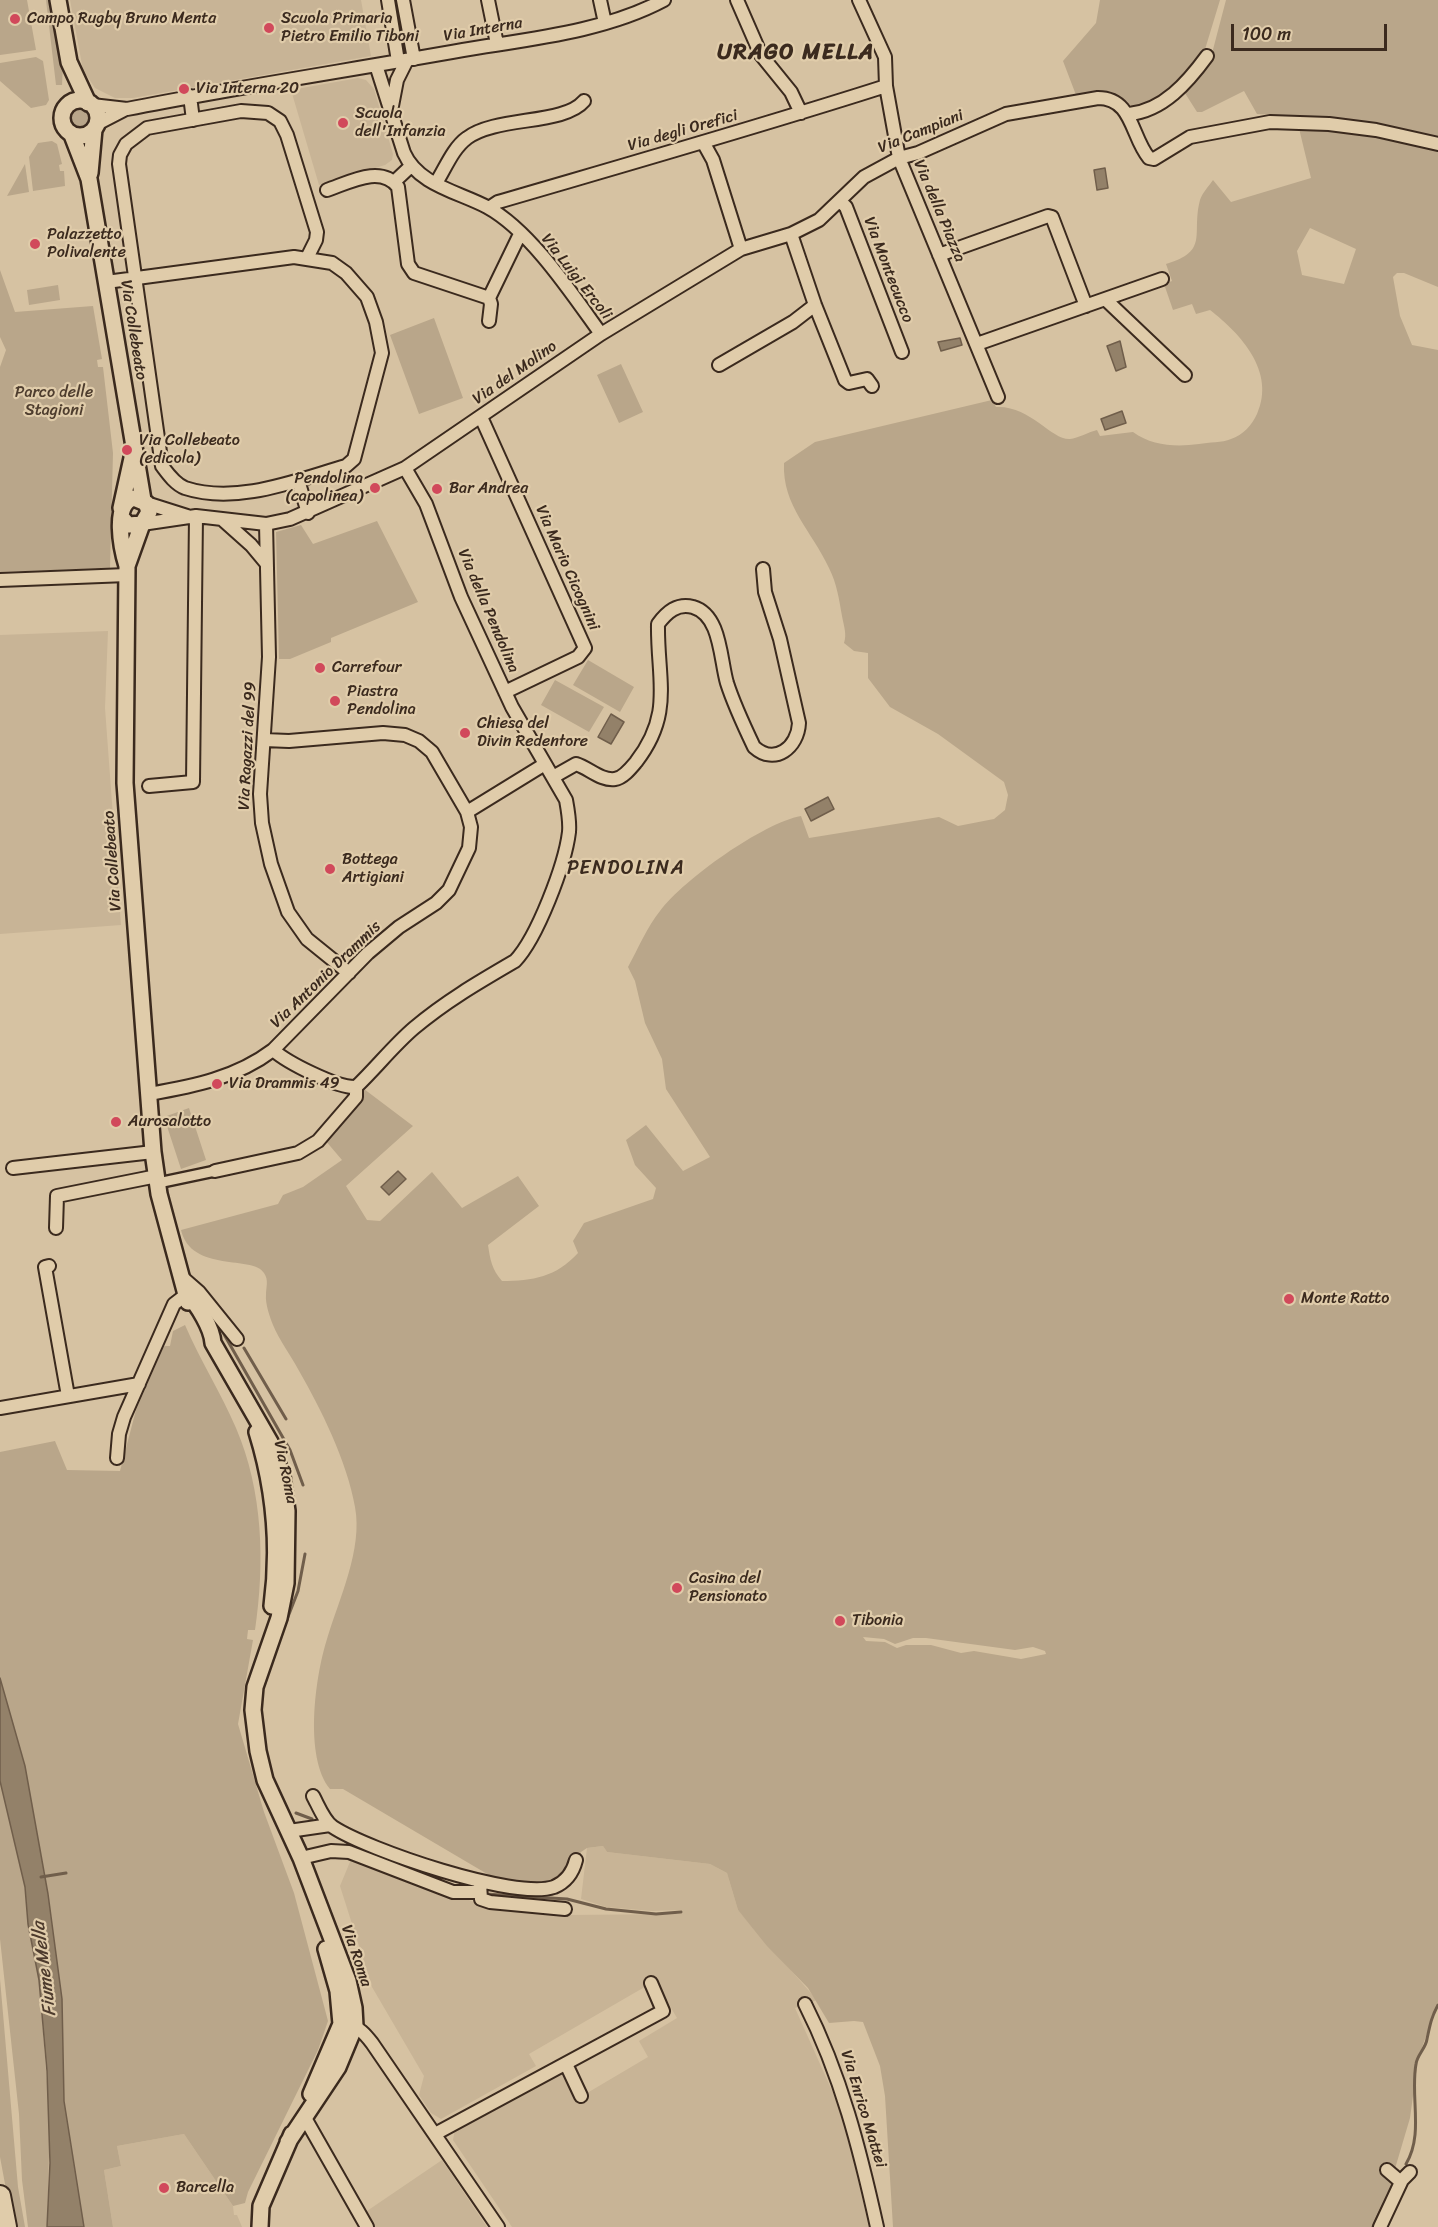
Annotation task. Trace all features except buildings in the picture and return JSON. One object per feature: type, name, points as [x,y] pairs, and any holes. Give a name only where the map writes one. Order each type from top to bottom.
[{"type":"highway","points":[[0,2196],[6,2227]]},
{"type":"street","points":[[58,0],[69,62],[67,106],[62,120],[66,130],[72,135],[84,136],[95,126],[97,114],[69,62]]},
{"type":"street","points":[[388,0],[407,60]]},
{"type":"street","points":[[392,113],[393,91],[407,60],[403,0]]},
{"type":"street","points":[[488,0],[497,44]]},
{"type":"street","points":[[600,0],[605,23]]},
{"type":"street","name":"Via Interna","points":[[95,126],[127,109],[190,96],[407,60],[605,23],[642,12],[664,0]]},
{"type":"street","points":[[737,0],[761,55],[791,92],[801,113]]},
{"type":"street","name":"Via della Piazza","points":[[859,0],[885,57],[886,86],[899,158],[998,397]]},
{"type":"street","points":[[1207,56],[1194,73],[1159,105],[1129,114],[1141,148],[1149,158],[1154,159],[1190,137],[1270,122],[1329,124],[1376,130],[1438,144]]},
{"type":"street","points":[[376,65],[404,153],[411,166],[394,182]]},
{"type":"street","name":"Via degli Orefici","points":[[489,208],[498,202],[886,86]]},
{"type":"street","points":[[190,96],[193,120]]},
{"type":"street","name":"Via Campiani","points":[[741,249],[791,234],[819,220],[864,177],[899,158],[918,153],[1006,114],[1098,98],[1113,101],[1129,114]]},
{"type":"street","points":[[67,106],[74,101],[90,104]]},
{"type":"street","points":[[436,183],[459,145],[471,135],[513,122],[538,119],[574,109],[584,101]]},
{"type":"street","name":"Via Interna","points":[[90,104],[127,109]]},
{"type":"street","points":[[106,282],[137,278],[294,257],[332,262],[355,280],[367,297],[376,322],[382,353],[360,446],[354,459],[346,466],[256,490],[223,492],[185,488],[172,479],[162,466],[137,278],[119,164],[120,155],[126,144],[147,128],[254,110],[268,114],[279,121],[286,135],[317,232],[316,240],[307,258]]},
{"type":"street","name":"Via Collebeato","points":[[90,178],[95,126]]},
{"type":"street","name":"Via Collebeato","points":[[72,135],[90,178],[133,452],[144,502]]},
{"type":"street","points":[[703,142],[713,160],[741,249]]},
{"type":"street","name":"Via Luigi Ercoli","points":[[411,166],[436,183],[489,208],[520,234],[562,280],[600,334]]},
{"type":"street","points":[[327,190],[378,175],[394,182],[398,189],[408,264],[414,273],[489,298]]},
{"type":"street","name":"Via Montecucco","points":[[840,201],[846,207],[902,352]]},
{"type":"street","points":[[939,255],[1048,216],[1052,217],[1086,306]]},
{"type":"street","points":[[489,321],[491,304],[489,298],[520,234]]},
{"type":"street","points":[[791,234],[815,305],[845,380],[849,383],[867,379],[872,386]]},
{"type":"street","name":"Via del Molino","points":[[142,524],[194,517],[266,524],[308,513],[405,468],[600,334],[741,249]]},
{"type":"street","points":[[977,344],[1162,279]]},
{"type":"street","points":[[1105,300],[1185,375]]},
{"type":"street","points":[[719,365],[793,322],[815,305]]},
{"type":"street","name":"Via Mario Cicognini","points":[[481,417],[585,648],[578,657],[505,692]]},
{"type":"street","name":"Via Collebeato","points":[[133,452],[121,514],[127,571],[126,783],[153,1152],[157,1180],[187,1294]]},
{"type":"street","name":"Via della Pendolina","points":[[215,1171],[281,1159],[298,1153],[318,1141],[356,1097],[356,1088],[420,1023],[456,995],[515,962],[533,937],[555,883],[569,834],[566,800],[505,692],[461,597],[426,504],[405,468]]},
{"type":"street","points":[[298,480],[308,513]]},
{"type":"street","points":[[129,499],[144,502],[149,512],[142,524],[128,525],[121,514],[129,499]]},
{"type":"street","name":"Via del Molino","points":[[144,502],[194,517]]},
{"type":"street","points":[[149,786],[193,782],[194,517]]},
{"type":"street","points":[[222,519],[252,545],[266,563]]},
{"type":"street","name":"Via Collebeato","points":[[127,571],[142,524]]},
{"type":"street","name":"Via Ragazzi del 99","points":[[266,524],[269,657],[260,794],[262,824],[271,864],[288,912],[307,939],[349,973]]},
{"type":"street","points":[[553,777],[576,764],[589,768],[602,777],[616,779],[628,771],[641,755],[656,729],[660,712],[658,624],[668,612],[684,605],[703,610],[712,623],[729,689],[754,747],[762,754],[774,755],[790,748],[798,737],[799,723],[780,639],[765,592],[763,568]]},
{"type":"street","points":[[0,580],[127,571]]},
{"type":"street","name":"Via Antonio Drammis","points":[[149,1094],[211,1082],[259,1061],[273,1050],[368,953],[436,903],[449,890],[469,848],[471,827],[467,812],[432,752],[419,741],[405,735],[383,733],[289,741],[264,740]]},
{"type":"street","points":[[467,812],[545,764]]},
{"type":"street","points":[[273,1050],[283,1059],[333,1082],[347,1088],[356,1088]]},
{"type":"street","points":[[13,1168],[153,1152]]},
{"type":"street","points":[[56,1228],[57,1196],[215,1171]]},
{"type":"street","points":[[49,1266],[45,1267],[68,1396]]},
{"type":"street","points":[[183,1278],[199,1292],[237,1339]]},
{"type":"street","points":[[117,1458],[119,1434],[139,1384],[174,1304],[187,1294]]},
{"type":"street","name":"Via Roma","points":[[187,1294],[194,1301],[213,1336],[213,1343],[249,1403],[261,1443],[276,1520],[277,1561],[264,1656],[255,1687],[255,1732],[265,1780],[301,1858],[348,1981],[348,2025],[338,2067],[288,2142]]},
{"type":"street","points":[[0,1408],[139,1384]]},
{"type":"street","points":[[313,1796],[324,1826]]},
{"type":"street","points":[[289,1831],[324,1826],[479,1886]]},
{"type":"street","points":[[301,1858],[331,1851],[349,1852],[453,1892],[479,1886],[552,1887],[570,1875],[576,1860]]},
{"type":"street","points":[[479,1886],[481,1899],[490,1902],[566,1909]]},
{"type":"street","points":[[435,2134],[663,2011],[651,1983]]},
{"type":"street","name":"Via Enrico Mattei","points":[[805,2004],[834,2067],[860,2150],[877,2227]]},
{"type":"street","points":[[348,2025],[372,2043],[498,2227]]},
{"type":"street","name":"Via Roma","points":[[260,2227],[261,2206],[288,2142],[334,2046],[348,2025]]},
{"type":"street","points":[[566,2064],[581,2096]]},
{"type":"street","points":[[305,2118],[367,2227]]},
{"type":"street","points":[[1388,2170],[1401,2182]]},
{"type":"street","points":[[1380,2227],[1401,2182],[1410,2172]]},
{"type":"shaded area","name":"Scuola Primaria Pietro Emilio Tiboni","points":[[70,0],[361,0],[371,56],[133,98],[115,98],[95,88],[83,70]]},
{"type":"shaded area","name":"Scuola dell'Infanzia","points":[[358,78],[366,80],[374,89],[393,154],[392,160],[385,165],[319,185],[291,90]]},
{"type":"shaded area","points":[[108,631],[105,708],[121,925],[0,934],[0,635]]},
{"type":"shaded area","points":[[603,1846],[607,1852],[710,1864],[727,1873],[738,1910],[817,2000],[795,2008],[833,2093],[846,2129],[869,2227],[512,2227],[453,2140],[455,2129],[560,2071],[577,2099],[648,2057],[639,2041],[677,2018],[655,1981],[529,2054],[536,2066],[441,2119],[431,2113],[419,2095],[424,2076],[372,1987],[340,1886],[352,1857],[485,1906],[567,1915],[681,1914],[681,1910],[652,1911],[606,1907],[581,1899],[587,1848]]},
{"type":"shaded area","name":"Barcella","points":[[184,2134],[233,2206],[234,2215],[237,2215],[242,2227],[113,2227],[104,2170],[121,2166],[117,2146]]},
{"type":"shaded area","points":[[442,2160],[487,2227],[372,2227],[364,2213]]},
{"type":"green space","name":"Campo Rugby Bruno Menta","points":[[0,0],[27,0],[36,50],[0,55]]},
{"type":"green space","points":[[46,0],[52,0],[63,65],[62,85],[56,85]]},
{"type":"green space","points":[[1100,0],[1220,0],[1203,56],[1171,92],[1143,106],[1132,106],[1105,91],[1076,95],[1063,61],[1096,23]]},
{"type":"green space","points":[[1226,0],[1438,0],[1438,287],[1404,273],[1397,273],[1393,277],[1400,316],[1412,345],[1438,350],[1438,2002],[1418,2059],[1410,2118],[1394,2172],[1397,2185],[1376,2227],[893,2227],[885,2096],[880,2066],[863,2022],[829,2023],[808,1988],[767,1946],[738,1910],[727,1873],[710,1864],[607,1852],[603,1846],[587,1848],[581,1852],[556,1882],[508,1882],[494,1878],[343,1789],[330,1789],[322,1775],[317,1757],[314,1716],[323,1655],[353,1557],[356,1540],[357,1523],[351,1490],[340,1454],[324,1418],[272,1322],[266,1302],[266,1276],[258,1268],[209,1258],[197,1252],[187,1243],[181,1230],[278,1204],[283,1195],[303,1187],[342,1160],[319,1133],[364,1089],[413,1126],[346,1186],[367,1220],[380,1221],[432,1172],[462,1208],[518,1176],[539,1206],[488,1245],[492,1264],[502,1281],[534,1278],[561,1268],[578,1253],[573,1241],[584,1223],[653,1199],[656,1188],[635,1165],[626,1140],[646,1125],[683,1171],[710,1157],[666,1089],[662,1059],[645,1023],[635,981],[628,967],[655,917],[671,898],[725,854],[766,829],[785,821],[801,816],[809,838],[939,817],[958,826],[994,819],[1005,810],[1008,795],[1004,782],[938,734],[890,707],[868,678],[868,653],[854,651],[844,643],[845,630],[834,580],[793,505],[785,478],[784,463],[815,442],[992,400],[996,407],[1019,411],[1055,434],[1070,439],[1097,430],[1100,436],[1133,432],[1156,443],[1190,445],[1220,442],[1239,435],[1247,429],[1257,414],[1262,398],[1259,369],[1244,342],[1210,310],[1196,314],[1192,304],[1173,310],[1164,284],[1172,281],[1166,264],[1180,259],[1194,247],[1200,200],[1213,180],[1231,202],[1311,178],[1296,116],[1257,114],[1244,91],[1202,112],[1197,112],[1183,90],[1210,61]],"holes":[[[1310,228],[1356,249],[1344,284],[1302,275],[1297,251]],[[863,1637],[884,1639],[895,1644],[913,1638],[926,1638],[1015,1650],[1033,1647],[1045,1651],[1046,1654],[1021,1659],[974,1651],[961,1653],[931,1645],[906,1645],[897,1648],[885,1642],[866,1641]]]},
{"type":"green space","points":[[36,57],[43,61],[49,100],[46,105],[31,108],[0,81],[0,63]]},
{"type":"green space","points":[[80,109],[87,112],[90,119],[87,126],[80,129],[73,126],[70,119],[73,112]]},
{"type":"green space","points":[[52,141],[57,144],[62,164],[59,165],[60,171],[64,171],[65,186],[33,191],[29,157],[38,143]]},
{"type":"green space","points":[[25,164],[29,192],[7,196]]},
{"type":"green space","name":"Parco delle Stagioni","points":[[0,270],[15,312],[93,306],[102,359],[97,360],[98,367],[103,367],[113,453],[110,568],[0,572],[0,367],[6,350],[0,337]]},
{"type":"green space","points":[[58,285],[60,300],[29,305],[27,290]]},
{"type":"green space","points":[[434,318],[463,398],[419,414],[390,335]]},
{"type":"green space","points":[[621,364],[643,412],[619,423],[597,375]]},
{"type":"green space","points":[[377,521],[418,602],[331,638],[331,642],[290,659],[279,659],[276,532],[301,525],[313,544]]},
{"type":"green space","points":[[588,660],[634,687],[620,712],[573,685]]},
{"type":"green space","points":[[555,680],[604,707],[589,732],[541,705]]},
{"type":"green space","points":[[189,1108],[206,1160],[181,1169],[164,1117]]},
{"type":"green space","points":[[185,1325],[236,1428],[252,1477],[257,1502],[261,1553],[260,1579],[255,1630],[248,1630],[247,1639],[253,1640],[238,1724],[264,1812],[294,1893],[328,2021],[318,2050],[248,2192],[245,2203],[233,2206],[184,2134],[117,2146],[121,2166],[104,2170],[113,2227],[84,2227],[64,2101],[62,1999],[48,1893],[25,1766],[0,1678],[0,1452],[55,1441],[67,1470],[120,1471],[136,1410],[164,1346],[170,1346],[173,1331]]},
{"type":"green space","points":[[0,1781],[25,1887],[28,1924],[39,1980],[50,2121],[47,2227],[28,2227],[22,2180],[19,2114],[0,1939]]},
{"type":"green space","points":[[0,1979],[18,2187],[25,2227],[13,2227],[0,2157]]},
{"type":"water","points":[[1105,168],[1108,188],[1097,190],[1094,170]]},
{"type":"water","points":[[960,338],[962,345],[941,351],[938,342]]},
{"type":"water","points":[[1120,341],[1126,367],[1116,371],[1107,346]]},
{"type":"water","points":[[1122,411],[1126,423],[1105,430],[1101,419]]},
{"type":"water","points":[[611,714],[624,722],[611,744],[598,737]]},
{"type":"water","points":[[828,797],[834,809],[811,821],[805,809]]},
{"type":"water","points":[[398,1171],[406,1179],[389,1195],[381,1187]]},
{"type":"water","name":"Fiume Mella","points":[[0,1678],[25,1766],[48,1894],[62,1999],[64,2101],[84,2227],[47,2227],[50,2163],[47,2071],[39,1980],[28,1924],[25,1887],[0,1781]]},
{"type":"waterway","points":[[217,1322],[290,1450],[303,1485]]},
{"type":"waterway","points":[[244,1348],[286,1419]]},
{"type":"waterway","points":[[286,1622],[298,1591],[305,1554]]},
{"type":"waterway","points":[[296,1813],[312,1819]]},
{"type":"waterway","points":[[336,1834],[349,1844]]},
{"type":"waterway","points":[[41,1877],[66,1873]]},
{"type":"waterway","points":[[485,1894],[567,1899],[606,1909],[656,1914],[681,1912]]},
{"type":"waterway","points":[[1406,2164],[1414,2140],[1416,2064],[1438,2005]]},
{"type":"waterway","points":[[1373,2227],[1384,2204]]},
{"type":"place","name":"Campo Rugby Bruno Menta","points":[[15,19]]},
{"type":"place","name":"Scuola Primaria Pietro Emilio Tiboni","points":[[269,28]]},
{"type":"place","name":"Via Interna 20","points":[[184,89]]},
{"type":"place","name":"Scuola dell'Infanzia","points":[[343,123]]},
{"type":"place","name":"Palazzetto Polivalente","points":[[35,244]]},
{"type":"place","name":"Via Collebeato (edicola)","points":[[127,450]]},
{"type":"place","name":"Pendolina (capolinea)","points":[[375,488]]},
{"type":"place","name":"Bar Andrea","points":[[437,489]]},
{"type":"place","name":"Carrefour","points":[[320,668]]},
{"type":"place","name":"Piastra Pendolina","points":[[335,701]]},
{"type":"place","name":"Chiesa del Divin Redentore","points":[[465,733]]},
{"type":"place","name":"Bottega Artigiani","points":[[330,869]]},
{"type":"place","name":"Via Drammis 49","points":[[217,1084]]},
{"type":"place","name":"Aurosalotto","points":[[116,1122]]},
{"type":"place","name":"Monte Ratto","points":[[1289,1299]]},
{"type":"place","name":"Casina del Pensionato","points":[[677,1588]]},
{"type":"place","name":"Tibonia","points":[[840,1621]]},
{"type":"place","name":"Barcella","points":[[164,2188]]},
{"type":"district","name":"URAGO MELLA","points":[[796,53]]},
{"type":"district","name":"PENDOLINA","points":[[626,869]]}]
